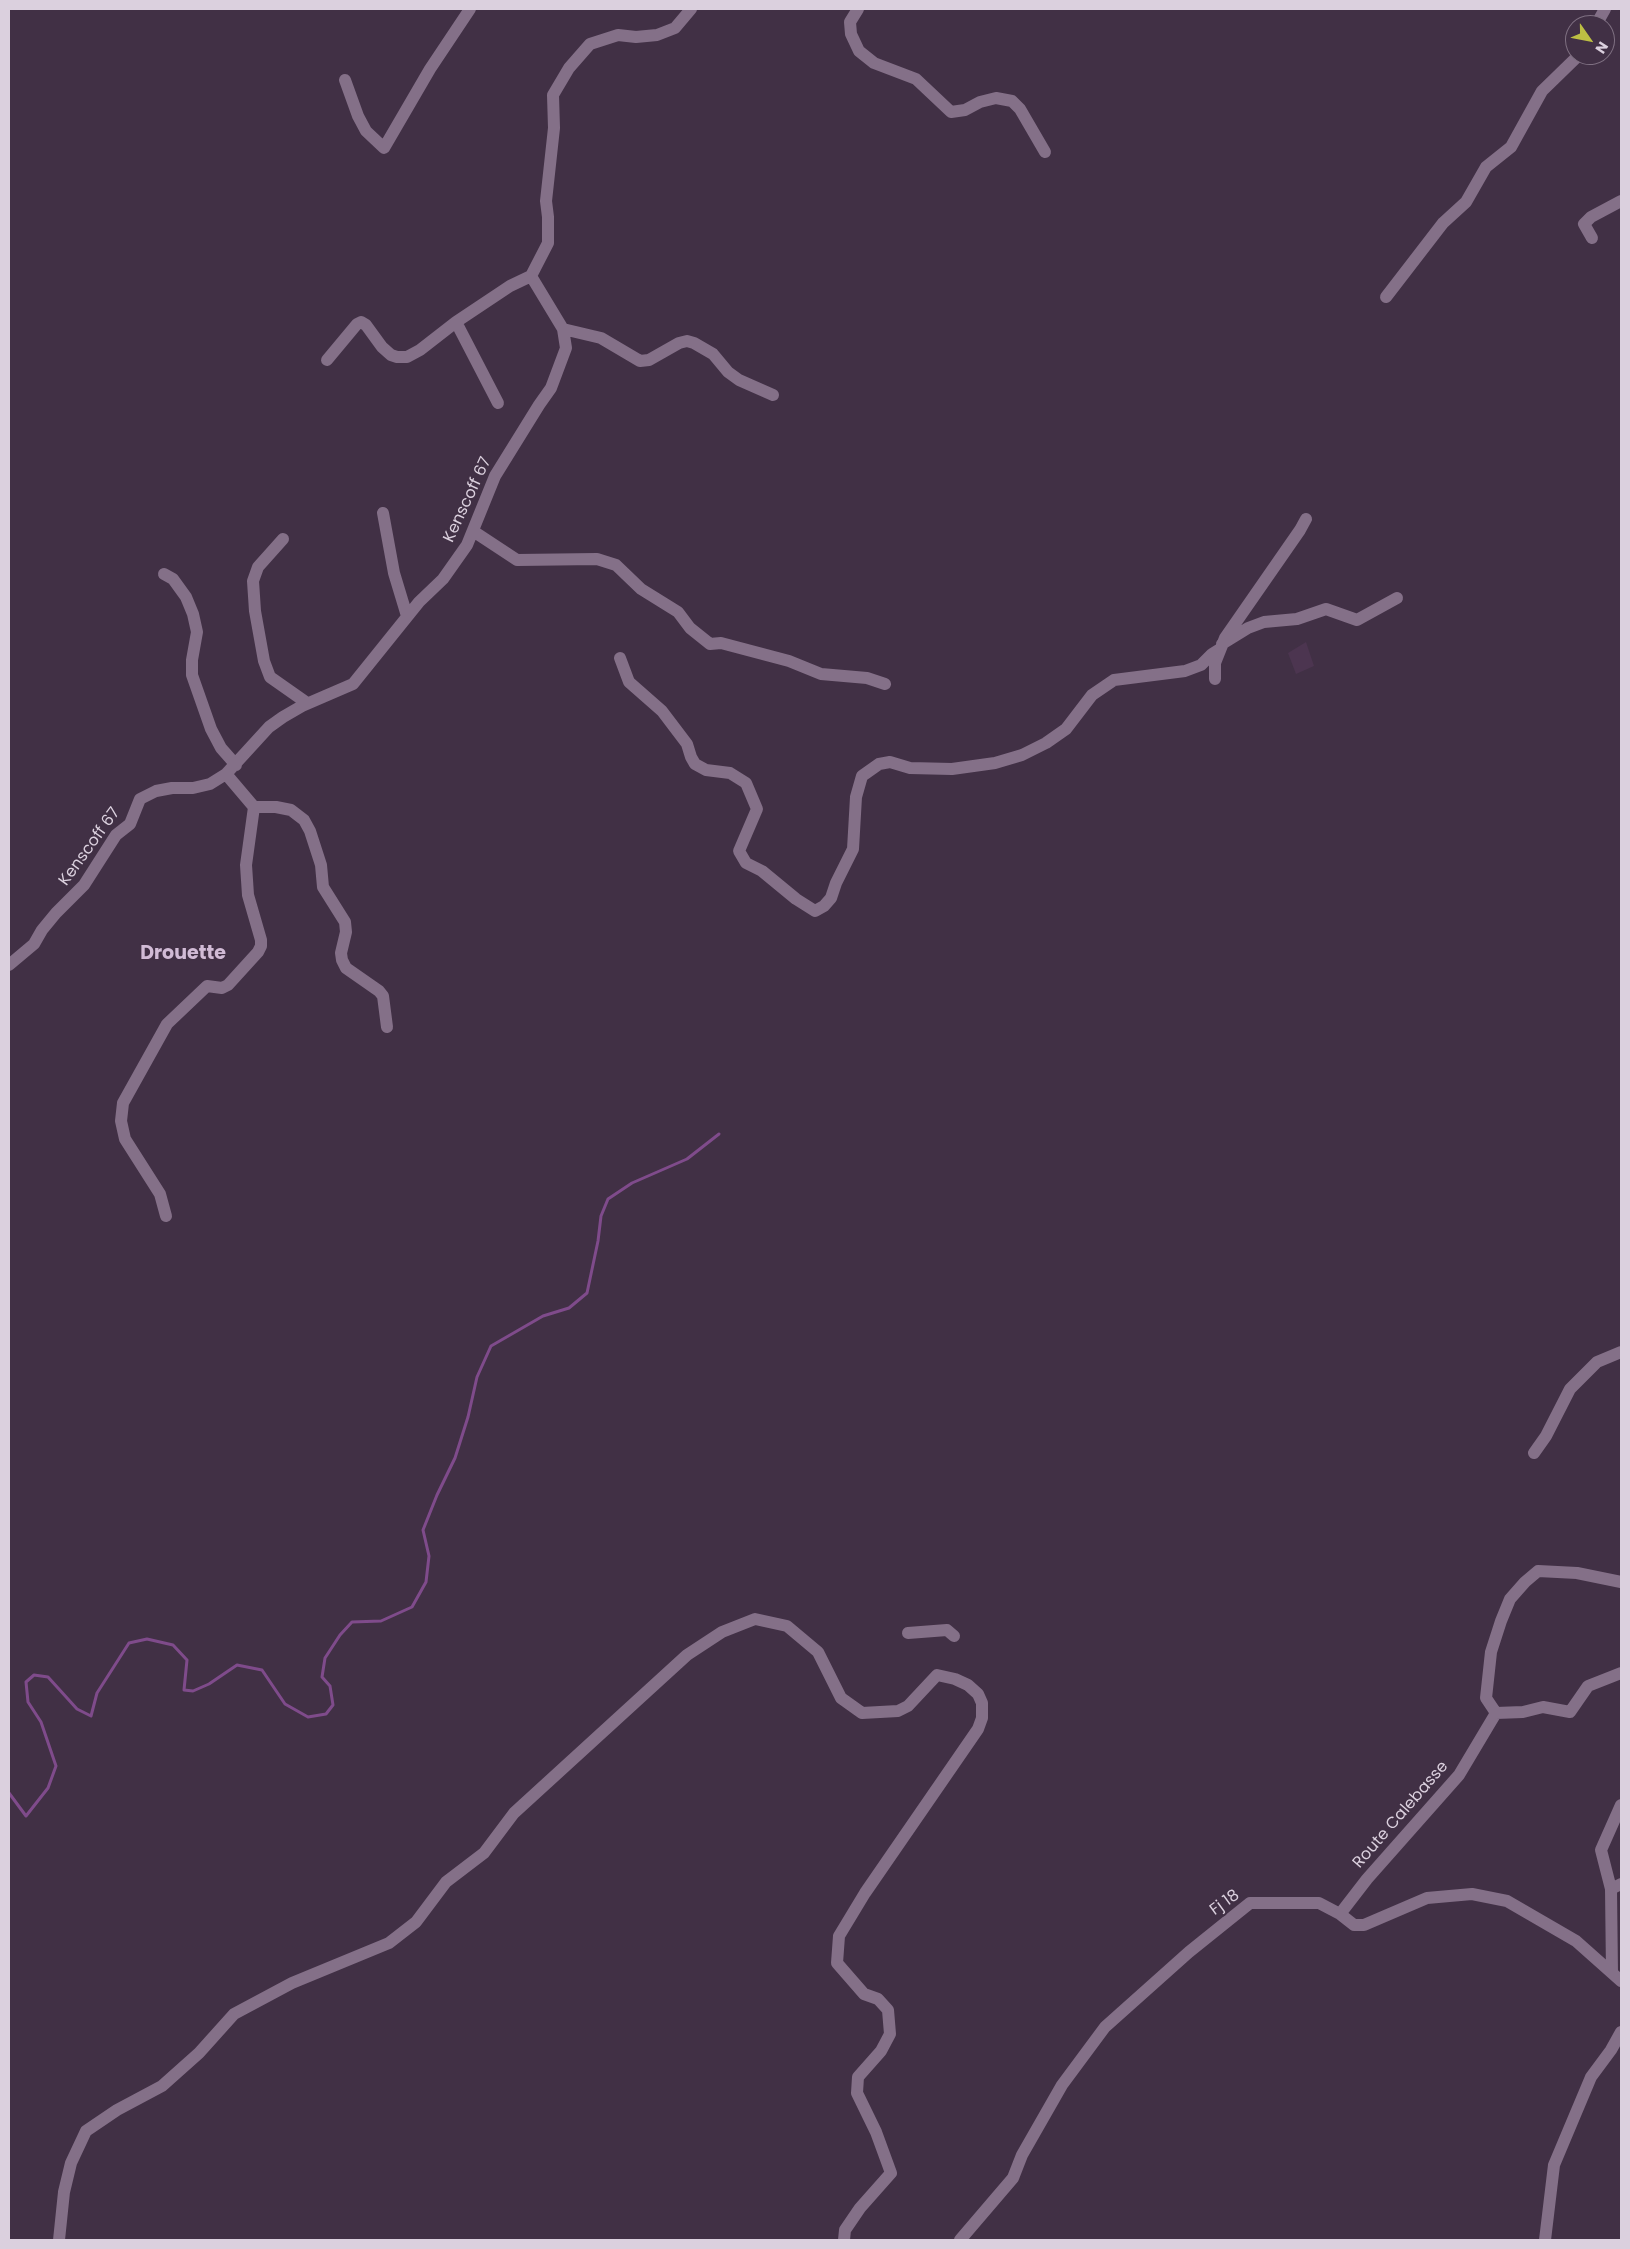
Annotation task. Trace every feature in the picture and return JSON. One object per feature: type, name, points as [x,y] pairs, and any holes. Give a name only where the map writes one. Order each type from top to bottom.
[{"type":"street","points":[[345,80],[358,116],[366,131],[384,148],[430,69],[470,9]]},
{"type":"street","points":[[327,360],[359,323],[366,325],[382,347],[397,357],[407,357],[420,350],[456,322],[510,286],[531,276],[548,244],[546,201],[554,128],[553,95],[560,83],[569,68],[590,44],[618,35],[636,37],[657,35],[675,28],[691,9]]},
{"type":"street","points":[[858,9],[850,22],[851,34],[858,51],[874,63],[916,79],[950,112],[965,110],[980,102],[996,98],[1012,100],[1020,109],[1045,152]]},
{"type":"street","points":[[1386,297],[1443,222],[1466,202],[1486,166],[1511,147],[1542,91],[1569,65]]},
{"type":"street","points":[[1592,238],[1584,224],[1591,217],[1620,201]]},
{"type":"street","name":"Kenscoff 67","points":[[9,965],[34,944],[42,930],[56,913],[84,885],[116,835],[130,824],[140,799],[156,791],[172,788],[193,788],[210,784],[236,765],[250,746],[269,727],[306,704],[353,684],[407,616],[443,579],[467,545],[495,476],[555,379],[566,348],[563,329],[531,276]]},
{"type":"street","points":[[456,322],[498,403]]},
{"type":"street","points":[[563,329],[601,338],[640,361],[650,360],[679,343],[687,341],[694,343],[713,354],[728,372],[739,380],[773,395]]},
{"type":"street","points":[[382,513],[394,573],[407,616]]},
{"type":"street","points":[[1215,678],[1215,663],[1230,630],[1306,519]]},
{"type":"street","points":[[473,531],[517,560],[597,559],[616,565],[641,589],[678,612],[690,628],[710,644],[721,643],[789,660],[821,674],[867,678],[884,684]]},
{"type":"street","points":[[283,539],[258,567],[253,580],[255,610],[264,662],[270,677],[306,704]]},
{"type":"street","points":[[164,574],[173,579],[186,597],[193,614],[197,632],[192,660],[192,675],[211,729],[220,748],[236,765]]},
{"type":"street","points":[[620,658],[629,682],[662,711],[687,744],[695,764],[706,770],[730,774],[746,783],[757,809],[739,851],[746,863],[762,871],[796,899],[815,911],[824,906],[831,898],[836,883],[853,849],[856,797],[862,776],[879,764],[890,762],[910,768],[952,769],[1022,756],[1066,729],[1092,695],[1114,680],[1185,672],[1201,665],[1212,654],[1248,628],[1264,622],[1297,619],[1326,609],[1357,620],[1397,598]]},
{"type":"street","points":[[166,1216],[160,1194],[125,1139],[121,1122],[123,1103],[167,1024],[207,986],[222,988],[228,985],[258,952],[261,940],[248,895],[246,865],[254,808],[226,774]]},
{"type":"street","points":[[254,808],[276,807],[291,810],[304,820],[321,865],[323,887],[345,922],[346,932],[340,954],[342,960],[346,968],[379,991],[383,996],[388,1028]]},
{"type":"street","points":[[1534,1452],[1546,1436],[1570,1389],[1598,1362],[1621,1352]]},
{"type":"street","points":[[1621,1582],[1577,1573],[1538,1571],[1525,1582],[1510,1599],[1501,1621],[1491,1652],[1486,1698],[1496,1712],[1523,1712],[1543,1707],[1570,1712],[1588,1686],[1621,1673]]},
{"type":"street","points":[[59,2240],[64,2192],[71,2163],[86,2131],[117,2110],[162,2086],[199,2053],[234,2014],[292,1983],[390,1943],[416,1922],[446,1882],[484,1853],[514,1813],[687,1655],[722,1632],[755,1619],[787,1626],[818,1652],[841,1698],[862,1713],[898,1711],[925,1690],[937,1675],[955,1679],[968,1685],[978,1694],[982,1703],[982,1718],[978,1729],[865,1893],[839,1936],[837,1963],[864,1994],[878,1999],[888,2010],[890,2034],[881,2051],[858,2077],[857,2093],[876,2132],[891,2173],[860,2208],[845,2230],[844,2240]]},
{"type":"street","points":[[908,1634],[947,1630],[954,1636]]},
{"type":"street","name":"Route Calebasse","points":[[1340,1914],[1367,1879],[1459,1775],[1496,1712]]},
{"type":"street","points":[[1616,1977],[1616,1886],[1601,1850],[1621,1805]]},
{"type":"street","name":"Fj 18","points":[[960,2240],[1013,2178],[1022,2155],[1062,2085],[1105,2027],[1189,1952],[1250,1903],[1319,1903],[1340,1914],[1354,1925],[1364,1925],[1427,1898],[1472,1894],[1498,1899],[1507,1901],[1576,1941],[1616,1977]]},
{"type":"street","points":[[1545,2240],[1554,2165],[1590,2077],[1611,2050],[1621,2032]]},
{"type":"shaded area","points":[[1306,642],[1314,666],[1296,674],[1288,653]]},
{"type":"waterway","points":[[9,1793],[26,1816],[48,1788],[56,1766],[41,1722],[28,1702],[26,1682],[34,1675],[48,1677],[77,1709],[91,1716],[97,1693],[129,1643],[147,1639],[173,1645],[187,1660],[184,1690],[193,1691],[209,1684],[237,1665],[262,1670],[285,1704],[308,1717],[326,1714],[333,1705],[330,1686],[322,1677],[325,1658],[340,1635],[352,1622],[381,1621],[412,1607],[426,1582],[429,1556],[423,1530],[455,1458],[468,1417],[477,1377],[491,1346],[543,1316],[569,1308],[587,1293],[598,1241],[601,1216],[608,1199],[632,1183],[687,1159],[719,1134]]},
{"type":"district","name":"Drouette","points":[[183,954]]}]
